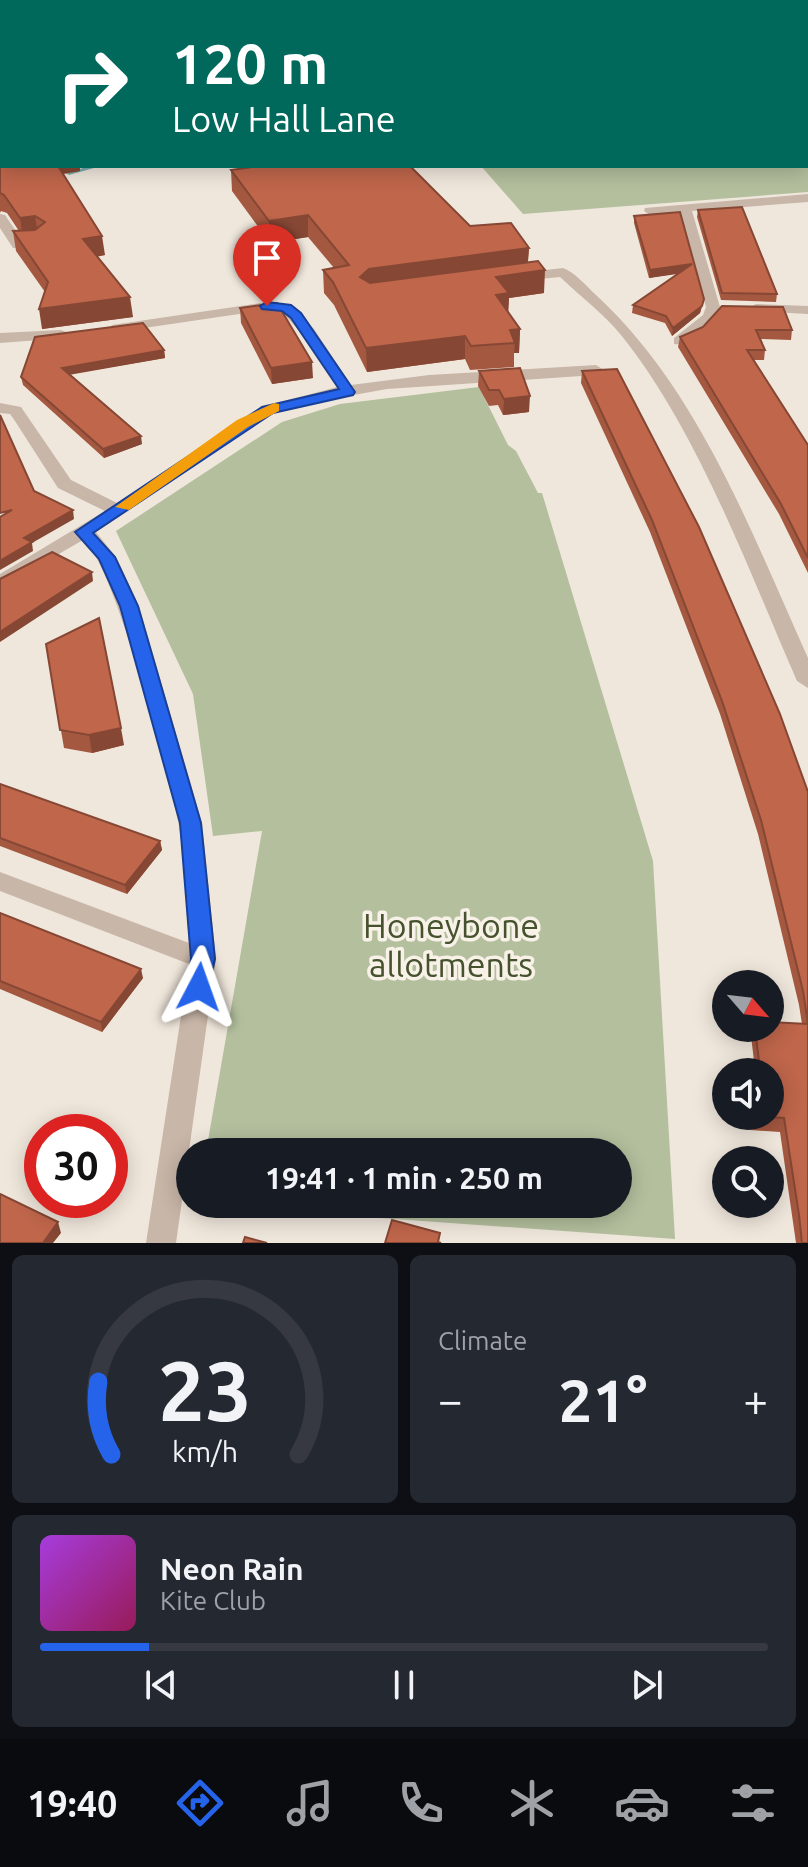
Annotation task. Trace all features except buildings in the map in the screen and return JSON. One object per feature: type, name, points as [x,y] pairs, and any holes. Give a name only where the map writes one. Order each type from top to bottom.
[{"type":"street","points":[[650,211],[808,198]]},
{"type":"street","points":[[685,208],[728,308]]},
{"type":"street","points":[[0,218],[5,235],[18,245],[38,242]]},
{"type":"street","points":[[501,279],[563,272],[625,330],[648,363],[724,493],[808,681]]},
{"type":"street","points":[[0,338],[89,332],[267,306],[286,308],[309,332],[348,392]]},
{"type":"street","points":[[679,341],[710,317],[728,308],[808,310]]},
{"type":"street","points":[[0,582],[119,510],[268,410],[293,401],[453,379],[596,370]]},
{"type":"street","points":[[2,408],[15,410],[22,418],[64,484],[119,510]]},
{"type":"street","points":[[83,532],[107,557],[129,606],[190,823],[203,959],[161,1243]]},
{"type":"street","points":[[0,881],[203,959]]},
{"type":"green space","points":[[483,168],[808,168],[808,192],[523,214]]},
{"type":"green space","name":"Honeybone allotments","points":[[479,387],[508,445],[516,451],[538,493],[542,493],[653,861],[675,1239],[380,1218],[632,1218],[632,1138],[208,1138],[262,831],[213,836],[193,694],[116,531],[282,422],[340,404]]},
{"type":"waterway","points":[[69,173],[90,168]]},
{"type":"slow traffic","points":[[123,507],[242,424],[274,408]]},
{"type":"route","points":[[199,987],[203,959],[190,823],[129,606],[107,557],[94,539],[83,532],[242,424],[268,410],[293,401],[348,392],[296,316],[286,308],[267,306]]}]
